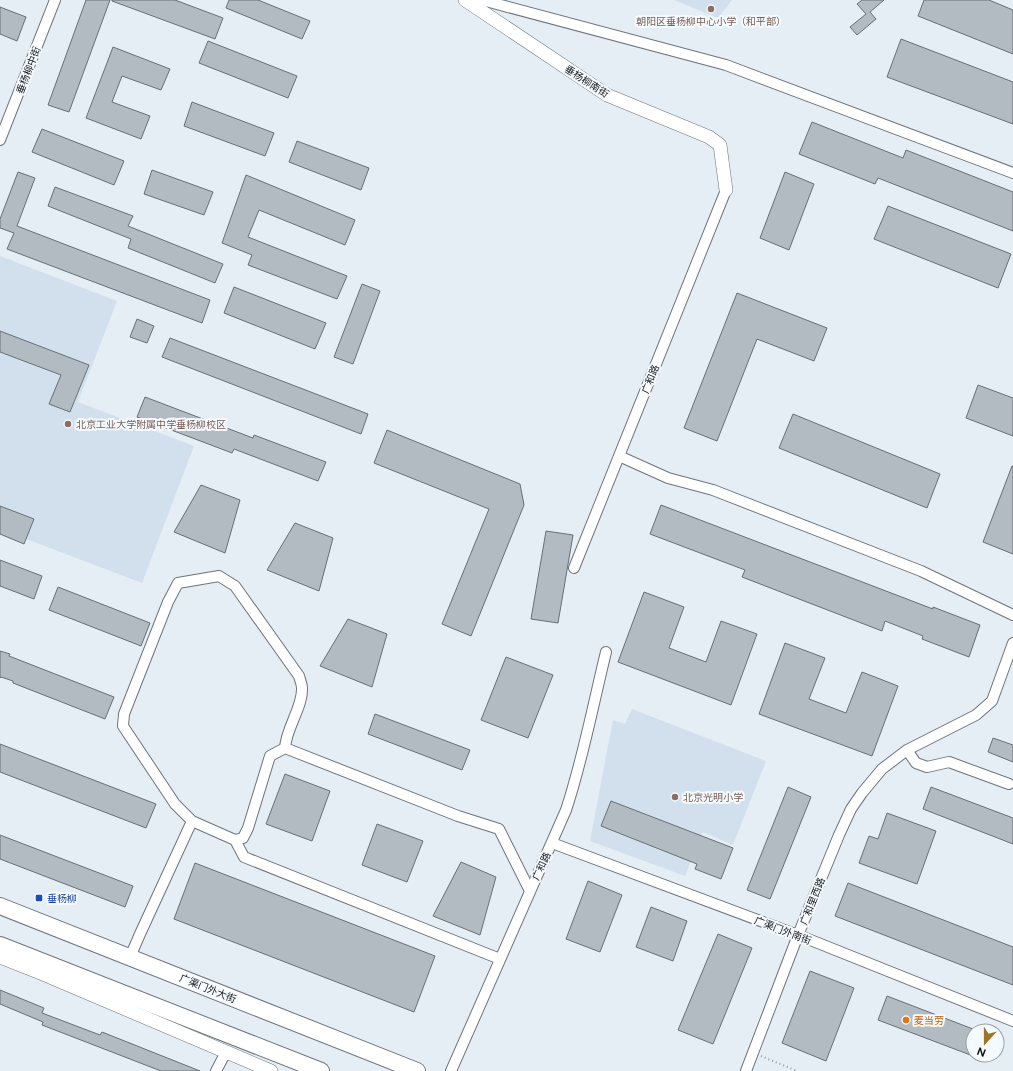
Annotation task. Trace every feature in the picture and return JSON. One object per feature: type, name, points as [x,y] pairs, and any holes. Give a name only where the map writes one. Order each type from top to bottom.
[{"type":"main road","name":"广渠门外大街","points":[[0,906],[416,1071]]},
{"type":"main road","points":[[0,945],[321,1071]]},
{"type":"street","name":"垂杨柳中街","points":[[0,140],[3,125],[55,0]]},
{"type":"street","name":"垂杨柳南街","points":[[465,0],[607,95],[709,137],[720,145],[726,190]]},
{"type":"street","points":[[482,0],[726,64],[1013,173]]},
{"type":"street","name":"广和路","points":[[574,568],[726,190]]},
{"type":"street","points":[[619,456],[668,478],[713,490],[921,571],[1013,615]]},
{"type":"street","points":[[285,748],[286,738],[301,697],[302,687],[299,676],[235,586],[219,576],[178,584],[168,602],[124,714],[123,726],[175,804],[192,821],[235,840],[243,838],[248,828],[270,756],[285,748],[458,816],[499,829],[530,891]]},
{"type":"street","name":"广和里西路","points":[[746,1071],[798,935],[851,809],[882,769],[908,750],[976,715],[992,701],[1013,643]]},
{"type":"street","name":"广和路","points":[[451,1071],[566,810],[578,774],[606,652]]},
{"type":"street","points":[[908,750],[916,763],[927,767],[949,762],[1009,784]]},
{"type":"street","points":[[130,958],[192,821]]},
{"type":"street","points":[[235,840],[244,857],[500,959]]},
{"type":"street","name":"广渠门外南街","points":[[552,844],[798,935],[1013,1021]]},
{"type":"street","points":[[0,957],[271,1071]]},
{"type":"street","points":[[216,1071],[226,1052]]},
{"type":"path","points":[[752,1053],[797,1071]]},
{"type":"shaded area","name":"朝阳区垂杨柳中心小学（和平部）","points":[[674,0],[732,0],[718,18]]},
{"type":"shaded area","name":"北京工业大学附属中学垂杨柳校区","points":[[0,256],[117,301],[78,402],[194,446],[142,583],[0,529]]},
{"type":"shaded area","name":"北京光明小学","points":[[632,709],[766,761],[733,845],[703,832],[685,876],[590,841],[613,720],[625,724]]},
{"type":"building","points":[[86,0],[110,0],[69,112],[48,105]]},
{"type":"building","points":[[112,0],[175,0],[223,18],[215,39]]},
{"type":"building","points":[[229,0],[258,0],[310,21],[302,39],[226,8]]},
{"type":"building","points":[[862,0],[884,0],[870,12],[876,19],[857,35],[850,27],[866,14],[857,4]]},
{"type":"building","points":[[924,0],[989,0],[1013,10],[1013,54],[918,16]]},
{"type":"building","points":[[0,7],[26,17],[17,41],[0,34]]},
{"type":"building","points":[[901,39],[1013,82],[1013,124],[887,77]]},
{"type":"building","points":[[208,41],[297,76],[288,98],[199,63]]},
{"type":"building","points":[[113,47],[170,69],[161,90],[122,76],[112,102],[150,116],[141,139],[86,118]]},
{"type":"building","points":[[192,102],[274,133],[265,156],[184,126]]},
{"type":"building","points":[[812,122],[903,158],[906,150],[1013,192],[1013,231],[878,178],[875,184],[799,154]]},
{"type":"building","points":[[42,129],[124,161],[114,185],[32,152]]},
{"type":"building","points":[[297,141],[369,168],[361,190],[289,162]]},
{"type":"building","points":[[152,170],[213,192],[204,215],[144,194]]},
{"type":"building","points":[[18,172],[35,178],[17,226],[210,300],[202,323],[7,249],[14,233],[0,228],[0,219]]},
{"type":"building","points":[[785,172],[814,184],[789,250],[760,238]]},
{"type":"building","points":[[246,175],[355,220],[345,245],[259,210],[248,237],[347,276],[337,299],[248,265],[252,255],[222,243]]},
{"type":"building","points":[[55,187],[133,216],[128,226],[223,264],[215,283],[128,248],[131,239],[48,206]]},
{"type":"building","points":[[888,206],[1011,254],[998,288],[874,239]]},
{"type":"building","points":[[362,284],[380,291],[353,364],[334,357]]},
{"type":"building","points":[[234,287],[326,323],[315,349],[224,313]]},
{"type":"building","points":[[737,293],[827,328],[814,361],[757,339],[717,441],[684,428]]},
{"type":"building","points":[[137,319],[154,326],[147,343],[130,337]]},
{"type":"building","points":[[0,331],[89,365],[70,412],[49,404],[61,375],[0,352]]},
{"type":"building","points":[[170,338],[368,414],[361,434],[162,357]]},
{"type":"building","points":[[978,385],[1013,398],[1013,436],[966,418]]},
{"type":"building","points":[[145,397],[253,438],[254,435],[326,462],[318,481],[234,449],[232,453],[137,417]]},
{"type":"building","points":[[793,414],[940,474],[927,508],[779,448]]},
{"type":"building","points":[[387,430],[520,484],[524,505],[471,636],[442,624],[489,509],[374,463]]},
{"type":"building","points":[[1013,466],[1013,554],[983,542]]},
{"type":"building","points":[[201,485],[240,500],[225,553],[174,532]]},
{"type":"building","points":[[661,505],[933,609],[933,607],[980,625],[969,657],[922,639],[923,636],[885,621],[882,631],[742,577],[745,570],[650,534]]},
{"type":"building","points":[[0,506],[34,519],[24,544],[0,534]]},
{"type":"building","points":[[295,523],[333,538],[319,591],[267,570]]},
{"type":"building","points":[[546,531],[573,535],[558,623],[531,619]]},
{"type":"building","points":[[0,560],[42,576],[34,599],[0,586]]},
{"type":"building","points":[[58,587],[150,623],[141,646],[49,610]]},
{"type":"building","points":[[644,592],[684,607],[669,648],[706,662],[721,621],[757,634],[731,705],[618,662]]},
{"type":"building","points":[[348,619],[387,634],[372,687],[320,666]]},
{"type":"building","points":[[785,643],[825,658],[809,699],[846,713],[862,672],[898,686],[872,756],[759,714]]},
{"type":"building","points":[[0,651],[10,654],[9,656],[114,697],[105,719],[13,683],[13,681],[0,678]]},
{"type":"building","points":[[506,657],[553,675],[528,738],[481,720]]},
{"type":"building","points":[[375,714],[470,750],[462,770],[368,734]]},
{"type":"building","points":[[993,738],[1013,745],[1013,762],[988,752]]},
{"type":"building","points":[[0,744],[156,804],[146,828],[0,772]]},
{"type":"building","points":[[285,774],[330,791],[312,841],[266,824]]},
{"type":"building","points":[[788,787],[811,797],[770,899],[747,890]]},
{"type":"building","points":[[931,787],[1013,818],[1013,844],[923,809]]},
{"type":"building","points":[[611,801],[733,848],[721,879],[695,869],[697,864],[601,826]]},
{"type":"building","points":[[887,813],[936,831],[917,884],[859,863],[869,836],[878,839]]},
{"type":"building","points":[[377,824],[423,841],[407,882],[362,865]]},
{"type":"building","points":[[0,835],[133,886],[125,907],[0,859]]},
{"type":"building","points":[[461,862],[496,877],[480,935],[433,916]]},
{"type":"building","points":[[195,863],[435,956],[414,1012],[174,919]]},
{"type":"building","points":[[588,881],[622,895],[600,952],[566,939]]},
{"type":"building","points":[[848,883],[1013,947],[1013,985],[835,916]]},
{"type":"building","points":[[651,907],[687,921],[673,961],[636,947]]},
{"type":"building","points":[[718,934],[752,948],[713,1044],[678,1030]]},
{"type":"building","points":[[810,971],[854,988],[826,1061],[782,1043]]},
{"type":"building","points":[[0,990],[44,1008],[42,1013],[100,1035],[102,1032],[200,1071],[161,1071],[42,1025],[43,1022],[0,1004]]},
{"type":"building","points":[[887,996],[965,1026],[965,1053],[878,1020]]},
{"type":"place","name":"朝阳区垂杨柳中心小学（和平部）","points":[[711,9]]},
{"type":"place","name":"北京工业大学附属中学垂杨柳校区","points":[[68,424]]},
{"type":"place","name":"北京光明小学","points":[[675,797]]},
{"type":"place","name":"垂杨柳","points":[[39,898]]},
{"type":"place","name":"麦当劳","points":[[906,1020]]}]
